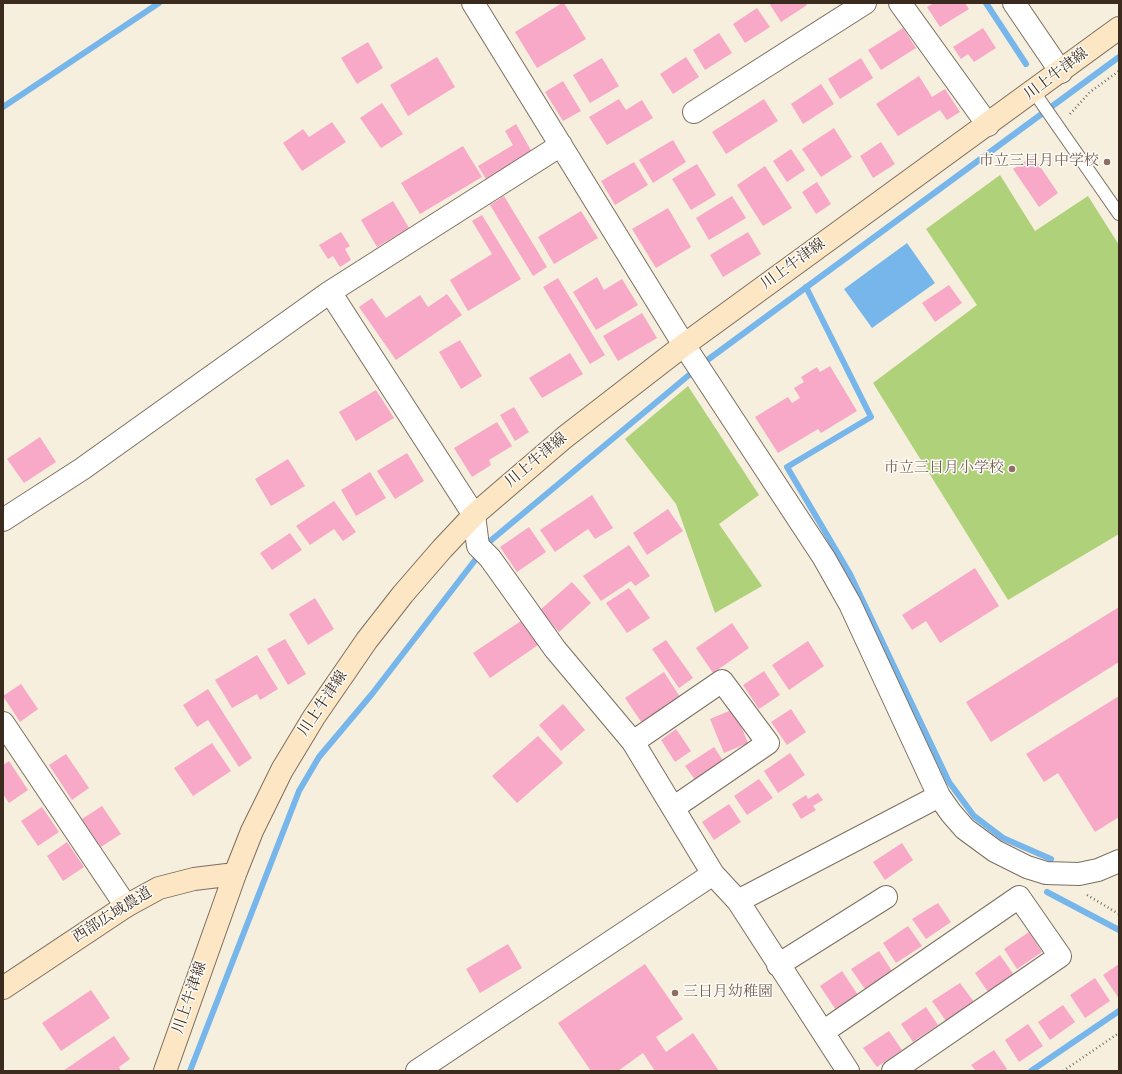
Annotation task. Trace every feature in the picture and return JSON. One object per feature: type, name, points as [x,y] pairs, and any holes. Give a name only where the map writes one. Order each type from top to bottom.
[{"type":"main road","name":"川上牛津線","points":[[165,1071],[235,874],[252,832],[282,770],[314,717],[367,640],[403,594],[474,515],[565,437],[694,360],[988,125],[1119,28]]},
{"type":"main road","name":"西部広域農道","points":[[3,988],[126,906],[158,888],[194,879],[235,874]]},
{"type":"street","points":[[473,3],[694,360],[824,558],[850,604],[938,796],[965,829],[995,850],[1027,866],[1046,873],[1079,874],[1098,870],[1119,861]]},
{"type":"street","points":[[694,112],[865,3]]},
{"type":"street","points":[[900,3],[988,125]]},
{"type":"street","points":[[1014,3],[1060,72]]},
{"type":"street","points":[[3,520],[82,469],[330,292],[560,145]]},
{"type":"street","points":[[330,292],[474,515],[484,552],[555,649],[633,742],[713,874],[738,901],[848,1071]]},
{"type":"street","points":[[633,742],[722,682],[768,743],[673,808]]},
{"type":"street","points":[[3,723],[126,906]]},
{"type":"street","points":[[738,901],[938,796]]},
{"type":"street","points":[[417,1071],[713,874]]},
{"type":"street","points":[[778,965],[886,897]]},
{"type":"street","points":[[823,1032],[1019,897],[1060,956],[893,1071]]},
{"type":"lane","points":[[1034,92],[1119,214]]},
{"type":"path","points":[[1054,122],[1073,113],[1090,92],[1119,71]]},
{"type":"path","points":[[1079,874],[1086,894],[1119,914]]},
{"type":"path","points":[[1063,1071],[1119,1033]]},
{"type":"green space","points":[[1000,175],[1035,231],[1088,196],[1119,245],[1119,534],[1008,600],[873,383],[977,305],[926,229]]},
{"type":"green space","points":[[688,386],[759,495],[719,524],[762,586],[715,613],[676,504],[625,439]]},
{"type":"water","points":[[907,243],[935,283],[872,328],[844,289]]},
{"type":"building","points":[[564,3],[586,39],[537,68],[515,32]]},
{"type":"building","points":[[769,3],[805,3],[807,5],[781,22]]},
{"type":"building","points":[[934,3],[965,3],[969,9],[940,27],[927,7]]},
{"type":"building","points":[[757,8],[770,27],[745,43],[733,24]]},
{"type":"building","points":[[903,28],[916,48],[881,70],[868,50]]},
{"type":"building","points":[[983,28],[996,48],[974,62],[968,54],[961,59],[953,47]]},
{"type":"building","points":[[719,33],[732,53],[705,70],[693,50]]},
{"type":"building","points":[[368,42],[383,68],[357,84],[341,58]]},
{"type":"building","points":[[437,57],[455,87],[408,116],[390,85]]},
{"type":"building","points":[[686,57],[699,77],[673,94],[660,74]]},
{"type":"building","points":[[602,58],[619,86],[590,103],[573,75]]},
{"type":"building","points":[[861,58],[873,78],[840,99],[828,79]]},
{"type":"building","points":[[919,76],[932,97],[945,89],[960,112],[947,120],[940,110],[898,136],[876,104]]},
{"type":"building","points":[[563,81],[581,111],[563,121],[545,92]]},
{"type":"building","points":[[821,84],[834,104],[803,124],[791,104]]},
{"type":"building","points":[[619,99],[626,110],[642,100],[653,118],[607,145],[589,117]]},
{"type":"building","points":[[764,99],[778,121],[726,154],[712,132]]},
{"type":"building","points":[[382,103],[403,134],[381,148],[360,118]]},
{"type":"building","points":[[332,122],[346,142],[302,171],[283,143],[303,129],[309,137]]},
{"type":"building","points":[[516,124],[532,152],[486,179],[478,166],[513,145],[505,131]]},
{"type":"building","points":[[834,128],[852,157],[821,177],[802,149]]},
{"type":"building","points":[[673,140],[686,162],[653,183],[639,160]]},
{"type":"building","points":[[881,142],[895,164],[873,178],[860,156]]},
{"type":"building","points":[[463,146],[482,177],[420,214],[401,183]]},
{"type":"building","points":[[791,149],[805,170],[787,182],[773,161]]},
{"type":"building","points":[[1033,156],[1058,193],[1039,207],[1013,169]]},
{"type":"building","points":[[634,162],[648,185],[615,205],[601,181]]},
{"type":"building","points":[[697,164],[716,195],[691,210],[672,179]]},
{"type":"building","points":[[765,166],[792,208],[763,226],[737,185]]},
{"type":"building","points":[[817,182],[831,204],[816,214],[802,192]]},
{"type":"building","points":[[504,196],[547,267],[533,276],[490,205]]},
{"type":"building","points":[[732,196],[746,218],[709,240],[696,218]]},
{"type":"building","points":[[393,201],[409,228],[377,247],[361,220]]},
{"type":"building","points":[[668,208],[691,247],[656,268],[632,229]]},
{"type":"building","points":[[581,211],[598,238],[554,264],[538,237]]},
{"type":"building","points":[[482,215],[521,279],[468,311],[450,280],[492,254],[472,221]]},
{"type":"building","points":[[341,232],[350,246],[345,249],[351,260],[340,267],[333,256],[328,259],[319,245]]},
{"type":"building","points":[[748,232],[761,254],[723,277],[710,255]]},
{"type":"building","points":[[597,277],[604,290],[622,279],[638,305],[596,330],[573,292]]},
{"type":"building","points":[[558,278],[605,355],[590,364],[543,287]]},
{"type":"building","points":[[949,285],[962,303],[935,322],[922,303]]},
{"type":"building","points":[[447,294],[462,315],[396,360],[359,307],[372,298],[386,318],[420,295],[428,307]]},
{"type":"building","points":[[642,313],[657,338],[618,361],[603,336]]},
{"type":"building","points":[[460,340],[482,376],[461,389],[439,352]]},
{"type":"building","points":[[570,353],[583,374],[542,398],[529,378]]},
{"type":"building","points":[[830,366],[857,411],[821,433],[818,429],[778,453],[755,417],[788,397],[792,403],[800,398],[794,388],[804,382],[801,377],[817,367],[820,372]]},
{"type":"building","points":[[376,390],[394,418],[356,441],[339,412]]},
{"type":"building","points":[[514,407],[529,432],[515,441],[500,415]]},
{"type":"building","points":[[497,422],[512,446],[489,460],[491,465],[472,477],[454,448]]},
{"type":"building","points":[[40,437],[56,462],[24,483],[7,459]]},
{"type":"building","points":[[407,453],[424,481],[395,499],[377,471]]},
{"type":"building","points":[[288,459],[305,486],[271,506],[255,479]]},
{"type":"building","points":[[370,472],[386,498],[356,516],[341,490]]},
{"type":"building","points":[[592,495],[613,528],[595,539],[588,529],[555,552],[540,530]]},
{"type":"building","points":[[334,501],[356,532],[343,541],[334,529],[310,545],[296,526]]},
{"type":"building","points":[[668,509],[683,531],[647,555],[633,533]]},
{"type":"building","points":[[529,527],[546,552],[517,572],[500,547]]},
{"type":"building","points":[[290,533],[302,550],[272,570],[260,553]]},
{"type":"building","points":[[629,545],[650,576],[635,586],[631,581],[601,601],[583,576]]},
{"type":"building","points":[[975,568],[999,606],[940,643],[926,621],[912,630],[902,615]]},
{"type":"building","points":[[572,582],[591,603],[559,632],[540,610]]},
{"type":"building","points":[[629,588],[650,618],[627,633],[606,603]]},
{"type":"building","points":[[315,598],[334,629],[308,645],[289,614]]},
{"type":"building","points":[[1119,607],[1119,662],[991,742],[966,702]]},
{"type":"building","points":[[524,619],[541,643],[490,678],[473,653]]},
{"type":"building","points":[[732,623],[749,648],[713,673],[696,648]]},
{"type":"building","points":[[285,639],[306,674],[288,685],[267,649]]},
{"type":"building","points":[[666,640],[693,678],[679,688],[652,649]]},
{"type":"building","points":[[808,641],[824,666],[789,690],[772,665]]},
{"type":"building","points":[[257,655],[278,689],[260,700],[257,694],[232,708],[215,680]]},
{"type":"building","points":[[764,671],[780,695],[759,709],[743,685]]},
{"type":"building","points":[[664,672],[680,697],[642,723],[625,698]]},
{"type":"building","points":[[21,684],[38,709],[20,722],[3,696]]},
{"type":"building","points":[[208,689],[252,758],[239,767],[208,720],[197,727],[183,705]]},
{"type":"building","points":[[1119,696],[1119,817],[1095,832],[1058,773],[1044,782],[1026,754]]},
{"type":"building","points":[[563,704],[585,730],[561,751],[539,725]]},
{"type":"building","points":[[734,709],[748,743],[724,753],[710,719]]},
{"type":"building","points":[[791,709],[806,732],[787,745],[771,722]]},
{"type":"building","points":[[676,729],[691,751],[675,762],[661,740]]},
{"type":"building","points":[[538,736],[563,763],[517,803],[492,776]]},
{"type":"building","points":[[212,743],[231,771],[193,796],[174,768]]},
{"type":"building","points":[[714,747],[724,762],[696,781],[685,766]]},
{"type":"building","points":[[790,753],[805,775],[778,793],[764,771]]},
{"type":"building","points":[[66,754],[89,788],[72,800],[49,765]]},
{"type":"building","points":[[9,761],[28,790],[9,803],[3,794],[3,765]]},
{"type":"building","points":[[759,779],[773,798],[747,815],[734,796]]},
{"type":"building","points":[[818,793],[823,800],[813,806],[816,810],[801,819],[792,804],[806,795],[808,799]]},
{"type":"building","points":[[729,804],[741,822],[714,840],[702,822]]},
{"type":"building","points":[[102,806],[121,834],[101,847],[82,819]]},
{"type":"building","points":[[42,807],[59,832],[38,846],[21,821]]},
{"type":"building","points":[[67,842],[84,867],[63,881],[47,856]]},
{"type":"building","points":[[902,843],[913,860],[885,880],[873,862]]},
{"type":"building","points":[[938,903],[951,922],[926,939],[912,919]]},
{"type":"building","points":[[908,926],[922,946],[896,963],[883,943]]},
{"type":"building","points":[[1029,932],[1042,952],[1017,969],[1004,949]]},
{"type":"building","points":[[508,944],[522,968],[480,993],[466,969]]},
{"type":"building","points":[[879,951],[892,971],[865,989],[851,969]]},
{"type":"building","points":[[1000,955],[1014,975],[988,992],[975,973]]},
{"type":"building","points":[[645,964],[683,1019],[656,1037],[666,1052],[693,1033],[719,1071],[655,1071],[643,1053],[618,1071],[591,1071],[558,1023]]},
{"type":"building","points":[[1119,964],[1119,996],[1118,997],[1103,975]]},
{"type":"building","points":[[842,971],[858,995],[836,1010],[820,986]]},
{"type":"building","points":[[1095,978],[1110,1001],[1085,1018],[1070,995]]},
{"type":"building","points":[[960,983],[974,1002],[946,1021],[932,1001]]},
{"type":"building","points":[[91,990],[110,1018],[61,1051],[42,1023]]},
{"type":"building","points":[[1063,1005],[1075,1022],[1050,1040],[1038,1022]]},
{"type":"building","points":[[926,1007],[938,1025],[913,1042],[901,1024]]},
{"type":"building","points":[[1028,1024],[1043,1046],[1019,1062],[1005,1040]]},
{"type":"building","points":[[889,1031],[902,1050],[877,1067],[863,1048]]},
{"type":"building","points":[[114,1036],[130,1059],[119,1067],[121,1071],[63,1071]]},
{"type":"building","points":[[994,1050],[1007,1069],[1004,1071],[976,1071],[971,1065]]},
{"type":"waterway","points":[[3,107],[159,3]]},
{"type":"waterway","points":[[986,3],[1026,64]]},
{"type":"waterway","points":[[702,364],[1119,57]]},
{"type":"waterway","points":[[806,287],[871,417],[787,467],[850,574],[949,782],[974,816],[1003,838],[1051,859]]},
{"type":"waterway","points":[[190,1071],[299,791],[319,757],[372,694],[489,542],[695,370]]},
{"type":"waterway","points":[[1047,892],[1119,930]]},
{"type":"waterway","points":[[1031,1071],[1119,1011]]},
{"type":"place","name":"市立三日月中学校","points":[[1107,162]]},
{"type":"place","name":"市立三日月小学校","points":[[1012,469]]},
{"type":"place","name":"三日月幼稚園","points":[[675,993]]}]
